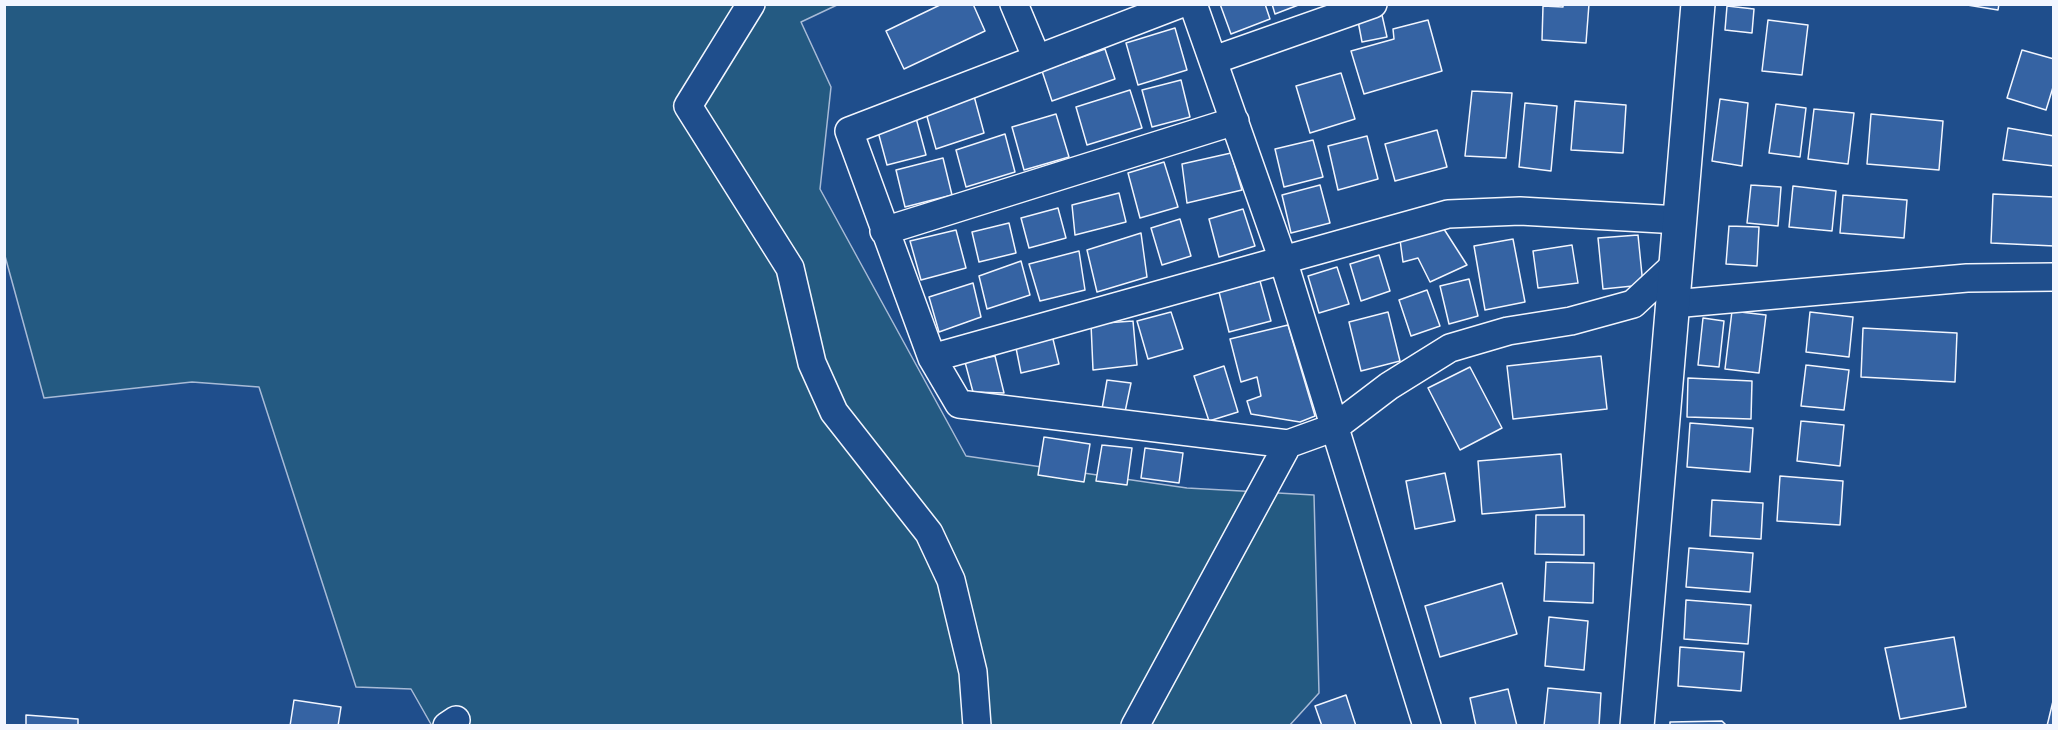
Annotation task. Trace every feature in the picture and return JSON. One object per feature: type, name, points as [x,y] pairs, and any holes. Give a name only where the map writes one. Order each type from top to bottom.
[{"type":"street","points":[[751,4],[688,106],[790,268],[812,363],[834,412],[857,438],[929,533],[951,580],[973,672],[977,726]]},
{"type":"street","points":[[1014,4],[1037,59]]},
{"type":"street","points":[[1180,4],[849,131],[932,358],[959,404],[1287,444],[1335,427],[1389,386],[1450,348],[1508,331],[1571,321],[1633,304],[1676,264]]},
{"type":"street","points":[[1193,4],[1283,260],[1427,726]]},
{"type":"street","points":[[1214,60],[1373,4]]},
{"type":"street","points":[[1637,726],[1698,4]]},
{"type":"street","points":[[884,231],[1235,121]]},
{"type":"street","points":[[932,358],[1448,213],[1520,211],[1679,220]]},
{"type":"street","points":[[1673,304],[1966,278],[2054,277]]},
{"type":"street","points":[[1135,726],[1287,444]]},
{"type":"shaded area","points":[[4,5],[837,5],[801,22],[831,87],[820,189],[966,456],[1187,488],[1314,495],[1319,693],[1289,726],[432,726],[411,689],[356,687],[259,387],[192,382],[44,398],[5,256]]},
{"type":"building","points":[[942,4],[973,4],[985,31],[904,69],[886,31]]},
{"type":"building","points":[[1220,4],[1265,4],[1270,19],[1231,34]]},
{"type":"building","points":[[1272,4],[1301,4],[1275,14]]},
{"type":"building","points":[[1563,4],[1589,4],[1586,43],[1542,40],[1543,6],[1563,7]]},
{"type":"building","points":[[1961,4],[1999,4],[1998,10]]},
{"type":"building","points":[[1727,6],[1754,9],[1752,33],[1725,30]]},
{"type":"building","points":[[1382,15],[1387,37],[1362,42],[1358,21]]},
{"type":"building","points":[[1428,20],[1442,71],[1364,94],[1351,51],[1394,39],[1393,29]]},
{"type":"building","points":[[1768,20],[1808,25],[1802,75],[1762,71]]},
{"type":"building","points":[[1175,28],[1187,70],[1138,85],[1126,43]]},
{"type":"building","points":[[1105,49],[1115,79],[1052,101],[1042,71]]},
{"type":"building","points":[[2022,50],[2054,59],[2054,84],[2046,110],[2007,98]]},
{"type":"building","points":[[1341,73],[1355,119],[1310,133],[1296,86]]},
{"type":"building","points":[[1181,80],[1190,117],[1152,127],[1142,90]]},
{"type":"building","points":[[1130,90],[1142,128],[1087,145],[1076,107]]},
{"type":"building","points":[[1472,91],[1512,93],[1506,158],[1465,156]]},
{"type":"building","points":[[974,96],[984,133],[936,149],[926,113]]},
{"type":"building","points":[[1720,99],[1748,103],[1742,166],[1712,161]]},
{"type":"building","points":[[1575,101],[1626,105],[1623,153],[1571,150]]},
{"type":"building","points":[[1525,103],[1557,106],[1551,171],[1519,167]]},
{"type":"building","points":[[1776,104],[1806,108],[1800,157],[1769,153]]},
{"type":"building","points":[[1814,109],[1854,113],[1848,164],[1808,159]]},
{"type":"building","points":[[1056,114],[1069,157],[1024,170],[1012,127]]},
{"type":"building","points":[[1871,114],[1943,121],[1939,170],[1867,164]]},
{"type":"building","points":[[916,118],[926,155],[887,165],[877,128]]},
{"type":"building","points":[[2008,128],[2054,136],[2054,166],[2003,160]]},
{"type":"building","points":[[1437,130],[1447,167],[1395,181],[1385,144]]},
{"type":"building","points":[[1005,134],[1015,172],[966,187],[956,150]]},
{"type":"building","points":[[1367,136],[1378,179],[1338,190],[1328,146]]},
{"type":"building","points":[[1313,140],[1323,177],[1284,187],[1275,149]]},
{"type":"building","points":[[1231,153],[1242,190],[1187,203],[1182,164]]},
{"type":"building","points":[[943,158],[952,195],[905,207],[896,170]]},
{"type":"building","points":[[1164,162],[1178,207],[1140,218],[1128,173]]},
{"type":"building","points":[[1320,185],[1330,223],[1291,233],[1282,195]]},
{"type":"building","points":[[1751,185],[1781,187],[1778,226],[1747,223]]},
{"type":"building","points":[[1793,186],[1836,191],[1832,231],[1789,227]]},
{"type":"building","points":[[1119,193],[1126,222],[1075,235],[1072,205]]},
{"type":"building","points":[[1993,194],[2054,197],[2054,246],[1991,243]]},
{"type":"building","points":[[1843,195],[1907,200],[1904,238],[1840,233]]},
{"type":"building","points":[[1058,208],[1066,238],[1029,248],[1021,218]]},
{"type":"building","points":[[1243,209],[1255,246],[1219,257],[1209,219]]},
{"type":"building","points":[[1180,219],[1191,256],[1162,265],[1151,228]]},
{"type":"building","points":[[1009,223],[1016,253],[979,262],[972,232]]},
{"type":"building","points":[[1442,226],[1467,265],[1430,282],[1418,258],[1403,262],[1400,240]]},
{"type":"building","points":[[1729,226],[1759,227],[1757,266],[1726,264]]},
{"type":"building","points":[[956,230],[966,268],[921,280],[910,241]]},
{"type":"building","points":[[1141,233],[1147,277],[1097,292],[1087,250]]},
{"type":"building","points":[[1638,235],[1643,285],[1603,289],[1598,238]]},
{"type":"building","points":[[1513,239],[1525,302],[1485,310],[1474,246]]},
{"type":"building","points":[[1572,245],[1578,283],[1538,288],[1533,251]]},
{"type":"building","points":[[1079,251],[1085,290],[1040,301],[1029,264]]},
{"type":"building","points":[[1379,255],[1390,291],[1361,301],[1350,264]]},
{"type":"building","points":[[1021,261],[1030,295],[987,309],[979,276]]},
{"type":"building","points":[[1337,267],[1349,304],[1319,313],[1308,276]]},
{"type":"building","points":[[1469,279],[1478,316],[1449,324],[1440,286]]},
{"type":"building","points":[[1260,281],[1271,321],[1229,332],[1219,292]]},
{"type":"building","points":[[973,283],[981,317],[939,332],[929,297]]},
{"type":"building","points":[[1427,290],[1440,326],[1411,336],[1399,300]]},
{"type":"building","points":[[1732,311],[1766,315],[1759,373],[1725,369]]},
{"type":"building","points":[[1171,312],[1183,349],[1148,359],[1137,321]]},
{"type":"building","points":[[1388,312],[1400,361],[1361,371],[1349,322]]},
{"type":"building","points":[[1810,312],[1853,317],[1849,357],[1806,352]]},
{"type":"building","points":[[1703,318],[1724,321],[1719,367],[1698,365]]},
{"type":"building","points":[[1133,321],[1137,365],[1093,370],[1091,324]]},
{"type":"building","points":[[1288,325],[1315,416],[1300,422],[1251,414],[1247,401],[1261,396],[1257,377],[1241,382],[1230,339]]},
{"type":"building","points":[[1863,328],[1957,333],[1955,382],[1861,377]]},
{"type":"building","points":[[1052,335],[1059,364],[1021,373],[1015,343]]},
{"type":"building","points":[[995,356],[1004,393],[973,392],[965,362]]},
{"type":"building","points":[[1601,356],[1607,409],[1513,419],[1507,366]]},
{"type":"building","points":[[1806,365],[1849,370],[1844,410],[1801,406]]},
{"type":"building","points":[[1224,366],[1238,412],[1209,421],[1194,376]]},
{"type":"building","points":[[1470,367],[1502,428],[1460,450],[1428,388]]},
{"type":"building","points":[[1688,378],[1752,381],[1751,419],[1687,417]]},
{"type":"building","points":[[1107,380],[1131,383],[1125,412],[1102,409]]},
{"type":"building","points":[[1801,421],[1844,425],[1840,466],[1797,461]]},
{"type":"building","points":[[1690,423],[1753,428],[1750,472],[1687,467]]},
{"type":"building","points":[[1044,437],[1090,444],[1084,482],[1038,475]]},
{"type":"building","points":[[1102,445],[1132,448],[1127,485],[1096,481]]},
{"type":"building","points":[[1145,448],[1183,453],[1179,483],[1141,478]]},
{"type":"building","points":[[1561,454],[1565,507],[1482,514],[1478,461]]},
{"type":"building","points":[[1445,473],[1455,521],[1415,529],[1406,481]]},
{"type":"building","points":[[1780,476],[1843,481],[1840,525],[1777,521]]},
{"type":"building","points":[[1712,500],[1763,503],[1761,539],[1710,536]]},
{"type":"building","points":[[1536,515],[1584,515],[1584,555],[1535,554]]},
{"type":"building","points":[[1689,548],[1753,553],[1750,592],[1686,587]]},
{"type":"building","points":[[1546,562],[1594,563],[1593,603],[1544,601]]},
{"type":"building","points":[[1502,583],[1517,634],[1440,657],[1425,606]]},
{"type":"building","points":[[1686,600],[1751,605],[1748,644],[1684,639]]},
{"type":"building","points":[[1549,617],[1588,621],[1584,670],[1545,666]]},
{"type":"building","points":[[1954,637],[1966,707],[1900,719],[1885,648]]},
{"type":"building","points":[[1680,647],[1744,652],[1741,691],[1678,686]]},
{"type":"building","points":[[1548,688],[1601,693],[1599,726],[1544,726]]},
{"type":"building","points":[[1508,689],[1517,726],[1476,726],[1470,698]]},
{"type":"building","points":[[1346,695],[1356,726],[1322,726],[1315,706]]},
{"type":"building","points":[[2054,697],[2054,726],[2047,726]]},
{"type":"building","points":[[294,700],[341,707],[338,726],[290,726]]},
{"type":"building","points":[[26,715],[78,719],[78,726],[26,726]]},
{"type":"building","points":[[1722,721],[1727,726],[1670,726],[1670,722]]}]
